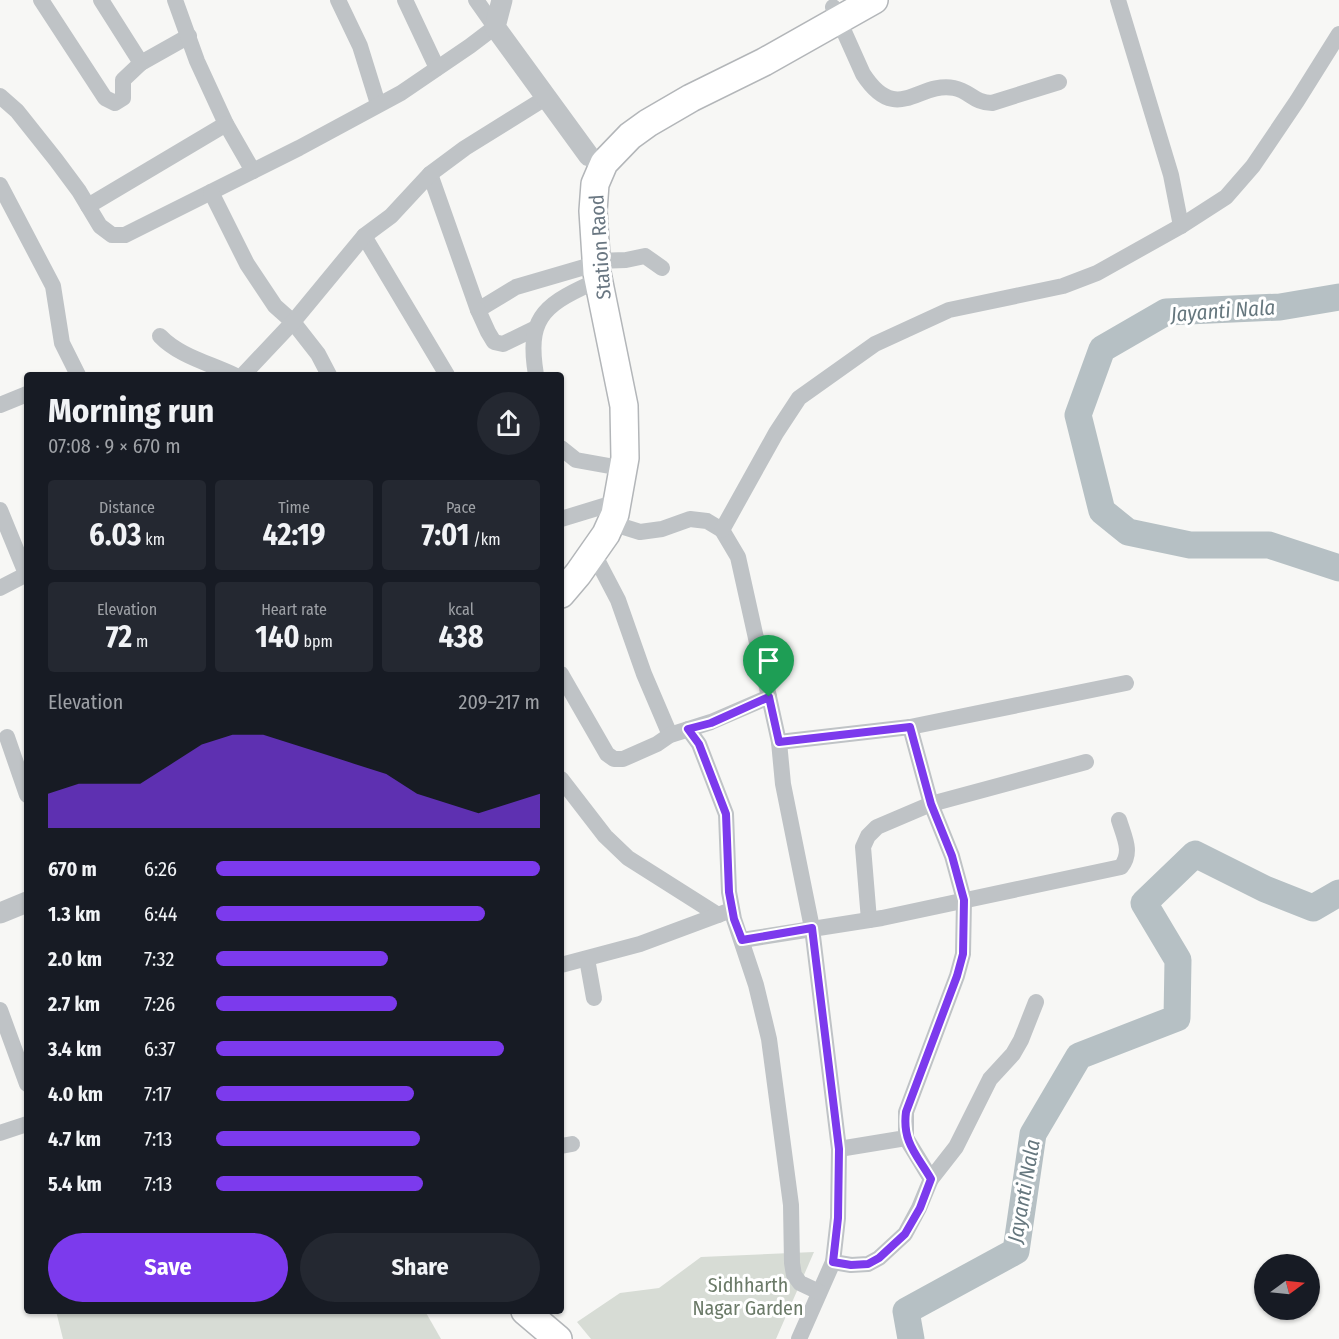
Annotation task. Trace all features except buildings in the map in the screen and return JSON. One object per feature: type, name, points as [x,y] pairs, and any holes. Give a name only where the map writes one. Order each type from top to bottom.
[{"type":"highway","points":[[564,571],[611,509],[615,467],[614,410],[603,369],[581,192],[597,160],[648,123],[691,98],[764,62],[840,9],[874,0]]},
{"type":"highway","name":"Station Raod","points":[[564,591],[579,574],[606,534],[625,458],[624,406],[591,270]]},
{"type":"highway","points":[[529,1314],[558,1339]]},
{"type":"highway","points":[[546,1314],[574,1339]]},
{"type":"street","points":[[41,0],[80,62],[110,102],[115,103],[123,98],[123,80],[141,63],[189,36]]},
{"type":"street","points":[[101,0],[141,63]]},
{"type":"street","points":[[175,0],[197,61],[226,124],[252,171]]},
{"type":"street","points":[[338,0],[360,46],[378,104]]},
{"type":"street","points":[[405,0],[437,68]]},
{"type":"street","points":[[476,0],[597,160]]},
{"type":"street","points":[[0,96],[17,111],[56,160],[106,232],[112,235],[125,235],[401,93],[495,27],[502,0]]},
{"type":"street","points":[[1118,0],[1171,175],[1181,226]]},
{"type":"street","points":[[840,9],[850,49],[869,84],[887,97],[906,99],[953,87],[963,90],[982,103],[992,104],[1059,82]]},
{"type":"street","points":[[722,530],[799,398],[875,344],[949,310],[1063,286],[1097,273],[1181,226],[1226,197],[1253,166],[1297,102],[1339,34]]},
{"type":"street","points":[[246,372],[293,322],[364,236],[391,216],[430,174],[465,148],[548,97]]},
{"type":"street","points":[[88,206],[226,124]]},
{"type":"street","points":[[430,174],[478,310],[494,342],[503,344],[534,330]]},
{"type":"street","points":[[0,185],[53,286],[62,343],[76,370]]},
{"type":"street","points":[[212,192],[247,264],[275,306],[293,322],[318,354],[327,372]]},
{"type":"street","points":[[364,236],[445,372]]},
{"type":"street","points":[[478,310],[516,287],[540,279],[591,270],[645,256],[662,268]]},
{"type":"street","points":[[536,372],[532,351],[534,330],[540,318],[591,270]]},
{"type":"street","points":[[540,279],[553,305]]},
{"type":"street","points":[[160,336],[176,350],[227,372]]},
{"type":"street","points":[[0,405],[24,395]]},
{"type":"street","points":[[564,450],[576,460],[615,467]]},
{"type":"street","points":[[564,518],[611,509],[624,527],[640,532],[662,529],[690,519],[707,521],[722,530],[738,557],[779,742],[783,784],[812,928],[839,1149],[838,1218],[833,1262],[799,1339]]},
{"type":"street","points":[[0,510],[24,568]]},
{"type":"street","points":[[594,551],[618,600],[644,674],[670,735]]},
{"type":"street","points":[[0,588],[24,576]]},
{"type":"street","points":[[564,679],[607,754],[614,759],[622,759],[657,744],[670,735],[711,723],[769,697]]},
{"type":"street","points":[[779,742],[910,727],[1126,682]]},
{"type":"street","points":[[910,727],[931,804],[952,856],[964,900],[963,954],[957,976],[906,1112],[906,1138],[931,1179]]},
{"type":"street","points":[[688,729],[704,755],[726,814],[729,892],[725,912]]},
{"type":"street","points":[[7,737],[24,786]]},
{"type":"street","points":[[869,920],[863,847],[868,836],[877,827],[931,804],[1086,762]]},
{"type":"street","points":[[564,783],[600,831],[628,858],[725,912],[742,940],[769,1039],[791,1205],[794,1275],[800,1283],[819,1292]]},
{"type":"street","points":[[742,940],[869,920],[1121,867],[1126,860],[1128,849],[1119,820]]},
{"type":"street","points":[[0,913],[24,903]]},
{"type":"street","points":[[564,964],[640,944],[725,912]]},
{"type":"street","points":[[587,959],[594,998]]},
{"type":"street","points":[[833,1262],[851,1265],[868,1264],[879,1258],[905,1234],[920,1208],[931,1179],[956,1147],[990,1079],[1013,1054],[1036,1002]]},
{"type":"street","points":[[0,1010],[24,1076]]},
{"type":"street","points":[[0,1133],[24,1125]]},
{"type":"street","points":[[839,1149],[906,1138]]},
{"type":"green space","name":"Sidhharth Nagar Garden","points":[[814,1252],[776,1339],[591,1339],[577,1322],[620,1293],[659,1288],[701,1257]]},
{"type":"green space","points":[[57,1314],[427,1314],[441,1339],[63,1339]]},
{"type":"waterway","name":"Jayanti Nala","points":[[1339,297],[1280,307],[1166,312],[1102,349],[1078,415],[1102,511],[1128,532],[1190,545],[1269,545],[1339,568]]},
{"type":"waterway","name":"Jayanti Nala","points":[[911,1339],[906,1311],[1016,1251],[1033,1134],[1079,1056],[1177,1018],[1178,960],[1144,903],[1195,854],[1265,889],[1313,908],[1339,893]]},
{"type":"route","points":[[769,697],[779,742],[910,727],[931,804],[952,856],[964,900],[963,954],[957,976],[906,1112],[906,1138],[931,1179],[920,1208],[905,1234],[879,1258],[868,1264],[851,1265],[833,1262],[838,1218],[839,1149],[812,928],[742,940],[734,919],[729,892],[726,814],[709,766],[699,744],[688,729],[711,723],[769,697]]}]
